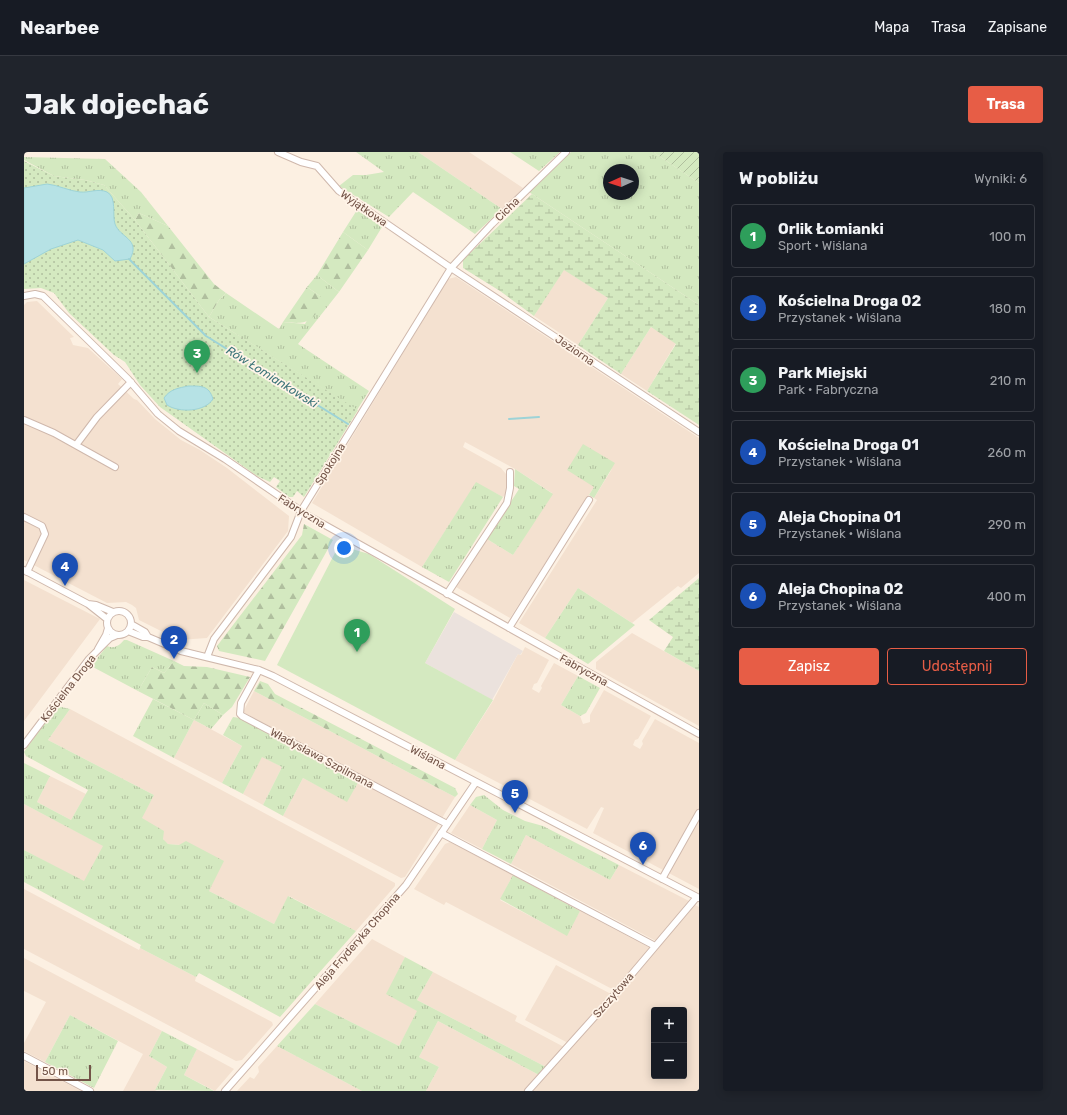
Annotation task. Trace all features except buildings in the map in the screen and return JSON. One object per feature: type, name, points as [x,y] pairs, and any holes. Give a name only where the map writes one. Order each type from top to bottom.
[{"type":"street","name":"Wyjątkowa","points":[[278,152],[301,162],[317,166],[339,191],[451,268]]},
{"type":"street","name":"Cicha","points":[[451,268],[492,224],[566,152]]},
{"type":"street","name":"Jeziorna","points":[[451,268],[699,432]]},
{"type":"street","name":"Spokojna","points":[[207,657],[214,639],[291,537],[301,511],[451,268]]},
{"type":"street","name":"Fabryczna","points":[[24,296],[35,294],[43,296],[131,382],[152,408],[173,427],[225,459],[301,511],[699,734]]},
{"type":"street","points":[[76,445],[97,417],[131,382]]},
{"type":"street","points":[[24,420],[76,445],[115,467]]},
{"type":"street","points":[[447,594],[507,503],[510,488],[510,472]]},
{"type":"street","points":[[509,628],[589,500]]},
{"type":"street","points":[[24,517],[42,526],[44,534],[26,571],[88,604],[107,619],[108,628],[117,635],[128,631],[131,624],[129,616],[126,613],[117,611],[113,612],[96,605],[88,604]]},
{"type":"street","points":[[107,619],[113,612]]},
{"type":"street","name":"Wiślana","points":[[131,624],[145,632],[148,637]]},
{"type":"street","name":"Kościelna Droga","points":[[97,650],[106,635],[108,628]]},
{"type":"street","name":"Wiślana","points":[[128,631],[143,637],[148,637],[181,651],[259,670],[273,676],[698,898]]},
{"type":"street","name":"Kościelna Droga","points":[[24,745],[72,679],[97,650],[110,638],[117,635]]},
{"type":"street","name":"Władysława Szpilmana","points":[[259,670],[241,704],[240,714],[242,716],[447,824]]},
{"type":"street","name":"Aleja Fryderyka Chopina","points":[[225,1091],[406,885],[476,782]]},
{"type":"street","points":[[662,879],[699,813]]},
{"type":"street","points":[[441,833],[655,946]]},
{"type":"street","name":"Szczytowa","points":[[528,1091],[698,898]]},
{"type":"street","points":[[24,1056],[90,1091]]},
{"type":"shaded area","points":[[418,152],[469,152],[523,188],[502,209]]},
{"type":"shaded area","points":[[564,269],[608,298],[578,345],[534,316]]},
{"type":"shaded area","points":[[456,277],[699,438],[699,573],[681,588],[678,586],[632,623],[578,588],[545,638],[519,623],[597,500],[594,498],[612,469],[594,487],[510,618],[456,587],[487,539],[513,555],[552,493],[515,469],[465,442],[463,447],[501,468],[506,474],[507,492],[503,497],[476,483],[422,567],[312,503],[448,279]]},
{"type":"shaded area","points":[[37,301],[74,337],[70,338],[73,345],[88,348],[122,379],[118,384],[137,400],[155,419],[181,440],[200,450],[227,468],[289,516],[288,531],[207,638],[179,640],[139,620],[136,608],[132,605],[126,602],[107,603],[24,560],[24,305],[27,302]]},
{"type":"shaded area","points":[[651,327],[676,343],[647,391],[621,374]]},
{"type":"shaded area","points":[[24,580],[100,619],[24,721]]},
{"type":"shaded area","points":[[454,612],[523,651],[520,655],[518,654],[492,700],[425,663]]},
{"type":"shaded area","points":[[632,633],[699,671],[699,726],[596,669],[596,662]]},
{"type":"shaded area","points":[[525,647],[549,660],[537,683],[534,684],[532,689],[539,693],[542,688],[541,686],[554,663],[578,676],[561,705],[580,716],[583,724],[590,722],[590,715],[604,690],[651,716],[633,745],[640,749],[643,744],[642,741],[655,719],[699,743],[699,889],[593,833],[604,808],[601,807],[587,829],[455,760],[493,701],[518,654],[521,655]]},
{"type":"shaded area","points":[[254,691],[455,797],[442,818],[243,712]]},
{"type":"shaded area","points":[[70,709],[395,883],[395,886],[356,931],[289,896],[274,924],[209,891],[180,845],[168,844],[164,841],[162,836],[141,818],[154,795],[48,740]]},
{"type":"shaded area","points":[[194,720],[242,746],[222,783],[174,758]]},
{"type":"shaded area","points":[[262,756],[282,767],[263,805],[243,794]]},
{"type":"shaded area","points":[[50,776],[86,794],[71,820],[37,802]]},
{"type":"shaded area","points":[[303,778],[347,801],[359,781],[439,823],[405,877],[401,878],[283,816]]},
{"type":"shaded area","points":[[24,804],[104,846],[84,882],[24,850]]},
{"type":"shaded area","points":[[470,805],[497,820],[482,849],[451,833]]},
{"type":"shaded area","points":[[526,835],[610,880],[619,865],[689,901],[656,941],[511,864]]},
{"type":"shaded area","points":[[450,842],[513,875],[500,900],[566,935],[580,911],[650,948],[614,990],[446,902],[444,905],[414,889],[445,844]]},
{"type":"shaded area","points":[[24,889],[139,950],[140,948],[196,977],[195,981],[272,1022],[273,1025],[242,1060],[236,1061],[24,949]]},
{"type":"shaded area","points":[[695,905],[699,907],[699,1091],[533,1091]]},
{"type":"shaded area","points":[[372,939],[405,957],[387,994],[418,1011],[399,1046],[315,1004]]},
{"type":"shaded area","points":[[24,958],[162,1031],[149,1056],[167,1067],[155,1090],[157,1091],[123,1091],[143,1054],[70,1015],[45,1062],[24,1051],[24,1043],[46,1002],[24,991]]},
{"type":"shaded area","points":[[556,965],[611,994],[568,1043],[525,1020]]},
{"type":"shaded area","points":[[433,972],[517,1016],[515,1021],[564,1047],[546,1067],[417,1000]]},
{"type":"shaded area","points":[[438,1021],[539,1075],[525,1091],[426,1091],[439,1067],[419,1057]]},
{"type":"shaded area","points":[[277,1046],[362,1091],[237,1091],[250,1077],[254,1079],[259,1072],[258,1067]]},
{"type":"shaded area","points":[[197,1049],[234,1069],[215,1091],[184,1075]]},
{"type":"shaded area","points":[[24,1061],[81,1091],[24,1091]]},
{"type":"green space","points":[[356,152],[418,152],[502,209],[475,234],[413,192],[389,217],[339,186],[353,175],[366,175],[384,172]]},
{"type":"green space","points":[[510,152],[560,152],[539,171]]},
{"type":"green space","points":[[571,152],[653,152],[699,183],[699,305],[529,192]]},
{"type":"green space","points":[[653,152],[699,152],[699,183]]},
{"type":"green space","points":[[24,157],[105,159],[141,192],[168,226],[139,213],[135,220],[104,185],[85,180],[54,176],[24,160]]},
{"type":"green space","points":[[24,161],[54,176],[85,180],[104,185],[135,220],[209,317],[358,410],[304,497],[297,491],[293,497],[289,497],[276,487],[280,481],[274,477],[270,482],[257,476],[160,407],[140,385],[125,362],[114,355],[69,313],[54,293],[41,288],[24,289]]},
{"type":"green space","points":[[532,194],[699,305],[699,425],[647,391],[676,344],[651,327],[621,374],[578,345],[608,298],[564,270],[534,316],[500,291],[463,268],[463,260]]},
{"type":"green space","points":[[357,210],[382,227],[368,250],[343,232]]},
{"type":"green space","points":[[139,213],[168,226],[214,284],[226,293],[219,300],[209,317],[135,220]]},
{"type":"green space","points":[[343,232],[368,250],[339,292],[317,275]]},
{"type":"green space","points":[[317,275],[339,292],[298,344],[369,391],[357,410],[209,317],[219,300],[226,293],[279,329],[283,322],[305,324],[320,296],[307,287]]},
{"type":"green space","points":[[307,287],[320,296],[323,306],[310,320],[306,322],[283,322]]},
{"type":"green space","points":[[583,444],[615,463],[594,498],[589,495],[594,487],[567,470]]},
{"type":"green space","points":[[515,469],[553,494],[513,555],[487,539],[519,489],[514,486]]},
{"type":"green space","points":[[476,482],[503,497],[449,582],[422,567]]},
{"type":"green space","points":[[304,524],[333,540],[265,661],[219,651],[217,646],[302,535]]},
{"type":"green space","points":[[342,546],[369,554],[455,609],[425,663],[493,700],[455,760],[277,665],[337,549]]},
{"type":"green space","points":[[699,578],[699,671],[664,651],[673,637],[649,620]]},
{"type":"green space","points":[[578,588],[635,625],[588,664],[545,638]]},
{"type":"green space","points":[[124,640],[174,661],[164,673],[152,667],[138,691],[91,666],[107,646],[116,646]]},
{"type":"green space","points":[[174,661],[184,666],[207,667],[250,677],[232,707],[223,715],[204,703],[194,720],[138,691],[152,667],[164,673]]},
{"type":"green space","points":[[578,676],[600,688],[586,713],[580,716],[561,705]]},
{"type":"green space","points":[[260,681],[268,684],[275,694],[455,788],[458,794],[455,797],[254,691]]},
{"type":"green space","points":[[153,699],[194,720],[174,758],[133,736]]},
{"type":"green space","points":[[204,703],[223,715],[211,729],[194,720]]},
{"type":"green space","points":[[57,706],[70,709],[48,740],[154,795],[142,818],[164,831],[163,839],[168,844],[179,845],[186,841],[224,861],[209,891],[274,924],[288,896],[356,931],[280,1017],[199,973],[196,977],[140,948],[141,945],[24,882],[24,850],[84,881],[103,846],[24,804],[24,763],[50,776],[37,802],[71,820],[88,790],[26,756],[24,752]]},
{"type":"green space","points":[[233,717],[240,718],[359,781],[347,802],[303,778],[283,816],[263,805],[282,767],[262,757],[243,794],[222,783],[242,746],[223,735]]},
{"type":"green space","points":[[484,795],[503,810],[525,821],[543,826],[619,865],[610,880],[526,835],[511,864],[482,849],[497,820],[470,805],[476,797]]},
{"type":"green space","points":[[513,875],[580,911],[567,936],[500,899]]},
{"type":"green space","points":[[405,957],[433,972],[417,1000],[546,1067],[539,1075],[438,1021],[419,1057],[439,1067],[426,1091],[362,1091],[277,1046],[315,1004],[399,1046],[417,1011],[386,994]]},
{"type":"green space","points":[[70,1015],[118,1041],[94,1088],[45,1062]]},
{"type":"green space","points":[[162,1031],[197,1049],[184,1075],[214,1091],[155,1090],[167,1067],[149,1056]]},
{"type":"water","points":[[47,184],[83,192],[100,190],[110,194],[113,202],[115,224],[133,247],[133,252],[130,259],[115,261],[103,250],[78,240],[51,249],[24,264],[24,188]]},
{"type":"water","points":[[188,386],[204,387],[209,391],[213,399],[204,407],[192,410],[172,408],[167,405],[164,398],[166,395],[175,389]]},
{"type":"waterway","name":"Rów Łomiankowski","points":[[129,259],[206,336],[348,424]]},
{"type":"waterway","name":"Rów Łomiankowski","points":[[509,419],[539,417]]},
{"type":"place","name":"Park Miejski","points":[[197,373]]},
{"type":"place","name":"Kościelna Droga 01","points":[[65,586]]},
{"type":"place","name":"Orlik Łomianki","points":[[357,652]]},
{"type":"place","name":"Kościelna Droga 02","points":[[174,659]]},
{"type":"place","name":"Aleja Chopina 01","points":[[515,813]]},
{"type":"place","name":"Aleja Chopina 02","points":[[643,865]]}]
